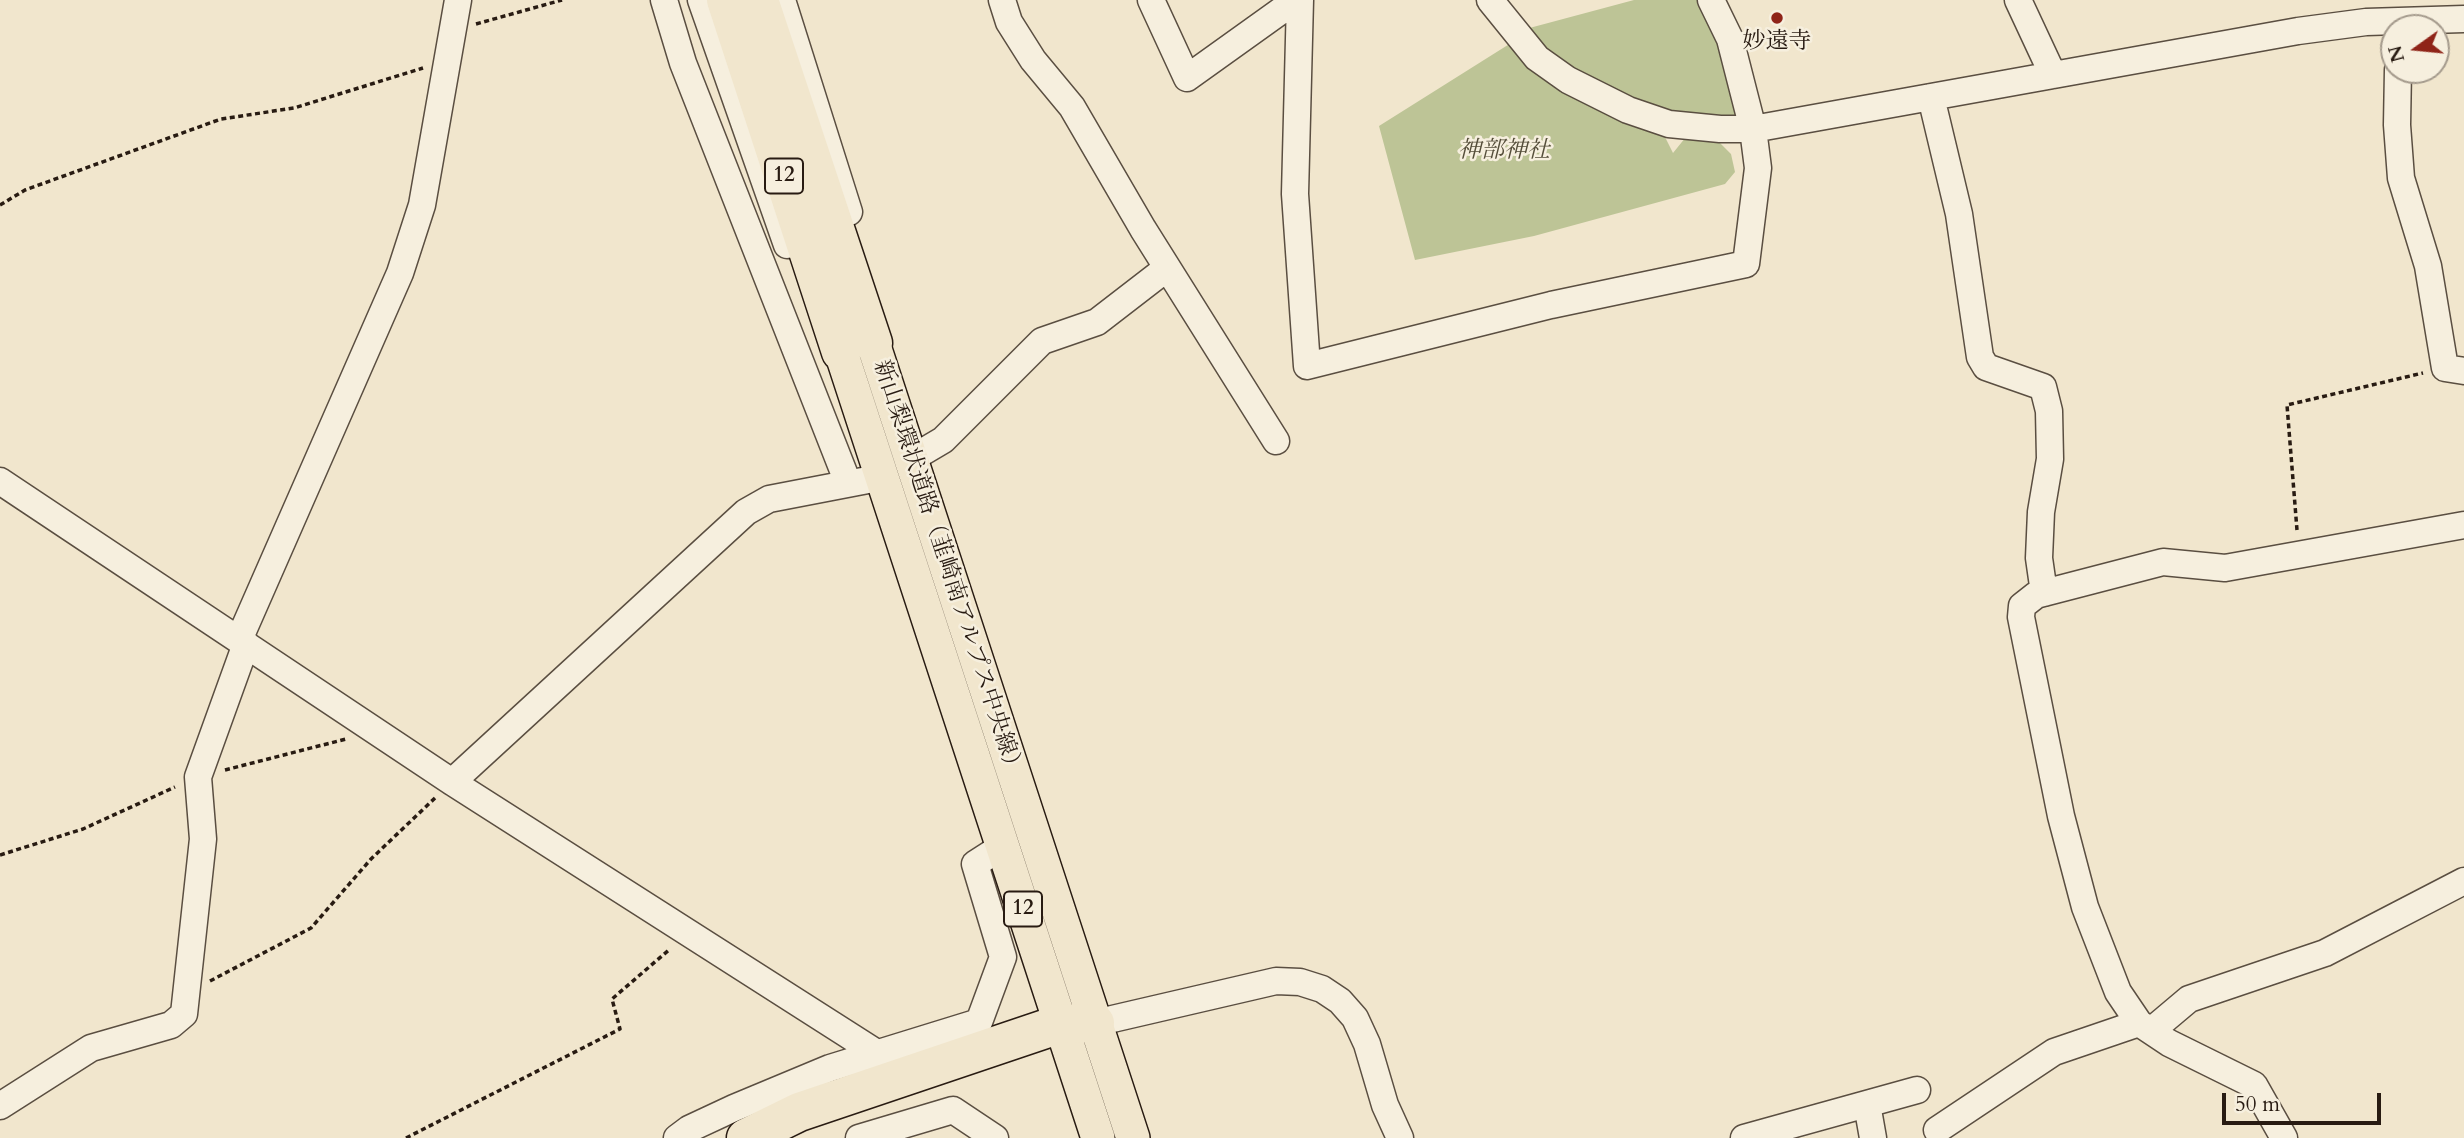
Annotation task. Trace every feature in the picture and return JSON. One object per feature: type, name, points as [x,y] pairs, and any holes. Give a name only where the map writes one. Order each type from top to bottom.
[{"type":"highway","name":"新山梨環状道路（韮崎南アルプス中央線）","points":[[726,0],[857,347]]},
{"type":"highway","name":"新山梨環状道路（韮崎南アルプス中央線）","points":[[759,0],[857,347]]},
{"type":"highway","points":[[746,1138],[799,1112],[1074,1030]]},
{"type":"highway","points":[[788,1138],[1074,1030]]},
{"type":"main road","name":"新山梨環状道路（韮崎南アルプス中央線）","points":[[857,347],[948,680],[1003,846],[1074,1030],[1133,1138]]},
{"type":"main road","name":"新山梨環状道路（韮崎南アルプス中央線）","points":[[857,347],[1004,743],[1098,1138]]},
{"type":"street","points":[[0,1106],[50,1071],[91,1048],[171,1025],[184,1014],[203,839],[198,777],[242,642],[400,273],[422,205],[458,0]]},
{"type":"street","points":[[664,0],[683,63],[860,481],[948,680]]},
{"type":"street","points":[[701,0],[821,343],[860,481]]},
{"type":"street","points":[[782,0],[886,325],[1004,743]]},
{"type":"street","points":[[1002,0],[1009,22],[1033,60],[1072,107],[1167,268],[1276,441]]},
{"type":"street","points":[[1152,0],[1187,78],[1298,0]]},
{"type":"street","points":[[1298,0],[1295,194],[1307,366],[1551,304],[1746,264],[1758,169],[1753,128],[1730,39],[1711,0]]},
{"type":"street","points":[[1490,0],[1536,58],[1568,80],[1628,110],[1669,124],[1720,129],[1753,128],[2298,31],[2380,25]]},
{"type":"street","points":[[2018,0],[2053,75]]},
{"type":"street","points":[[2398,84],[2397,125],[2401,178],[2455,369]]},
{"type":"street","points":[[1931,97],[1959,214],[1980,357],[1986,367],[2043,387],[2049,411],[2050,460],[2041,512],[2039,558],[2044,593]]},
{"type":"street","points":[[921,453],[943,440],[1042,341],[1097,322],[1167,268]]},
{"type":"street","points":[[0,481],[452,782],[876,1052]]},
{"type":"street","points":[[452,782],[746,512],[769,499],[860,481]]},
{"type":"street","points":[[2284,1138],[2254,1085],[2169,1043],[2145,1027],[2118,992],[2084,906],[2061,816],[2021,617],[2022,606],[2044,593],[2163,562],[2225,568],[2464,525]]},
{"type":"street","points":[[677,1138],[688,1129],[734,1108],[876,1052],[979,1022],[1003,957],[975,864],[1003,846]]},
{"type":"street","points":[[1937,1130],[2054,1052],[2145,1027],[2189,999],[2325,953],[2464,881]]},
{"type":"street","points":[[1074,1030],[1276,981],[1300,982],[1322,989],[1339,1001],[1355,1018],[1367,1044],[1385,1105],[1400,1138]]},
{"type":"street","points":[[1744,1138],[1917,1090]]},
{"type":"street","points":[[1867,1104],[1873,1138]]},
{"type":"street","points":[[859,1138],[953,1110],[995,1138]]},
{"type":"path","points":[[453,31],[562,0]]},
{"type":"path","points":[[0,205],[25,190],[221,119],[294,108],[448,60]]},
{"type":"path","points":[[2298,556],[2287,405],[2455,369]]},
{"type":"path","points":[[187,993],[311,928],[371,859],[452,782]]},
{"type":"path","points":[[406,1138],[620,1029],[612,999],[688,933]]},
{"type":"green space","name":"神部神社","points":[[1634,0],[1711,0],[1730,39],[1753,129],[1697,127],[1717,140],[1731,154],[1735,172],[1725,184],[1534,236],[1415,260],[1379,126],[1511,43],[1528,60],[1568,87],[1634,125],[1663,133],[1673,153],[1694,127],[1628,110],[1568,80],[1537,58],[1522,30]]},
{"type":"place","name":"妙遠寺","points":[[1777,18]]}]
